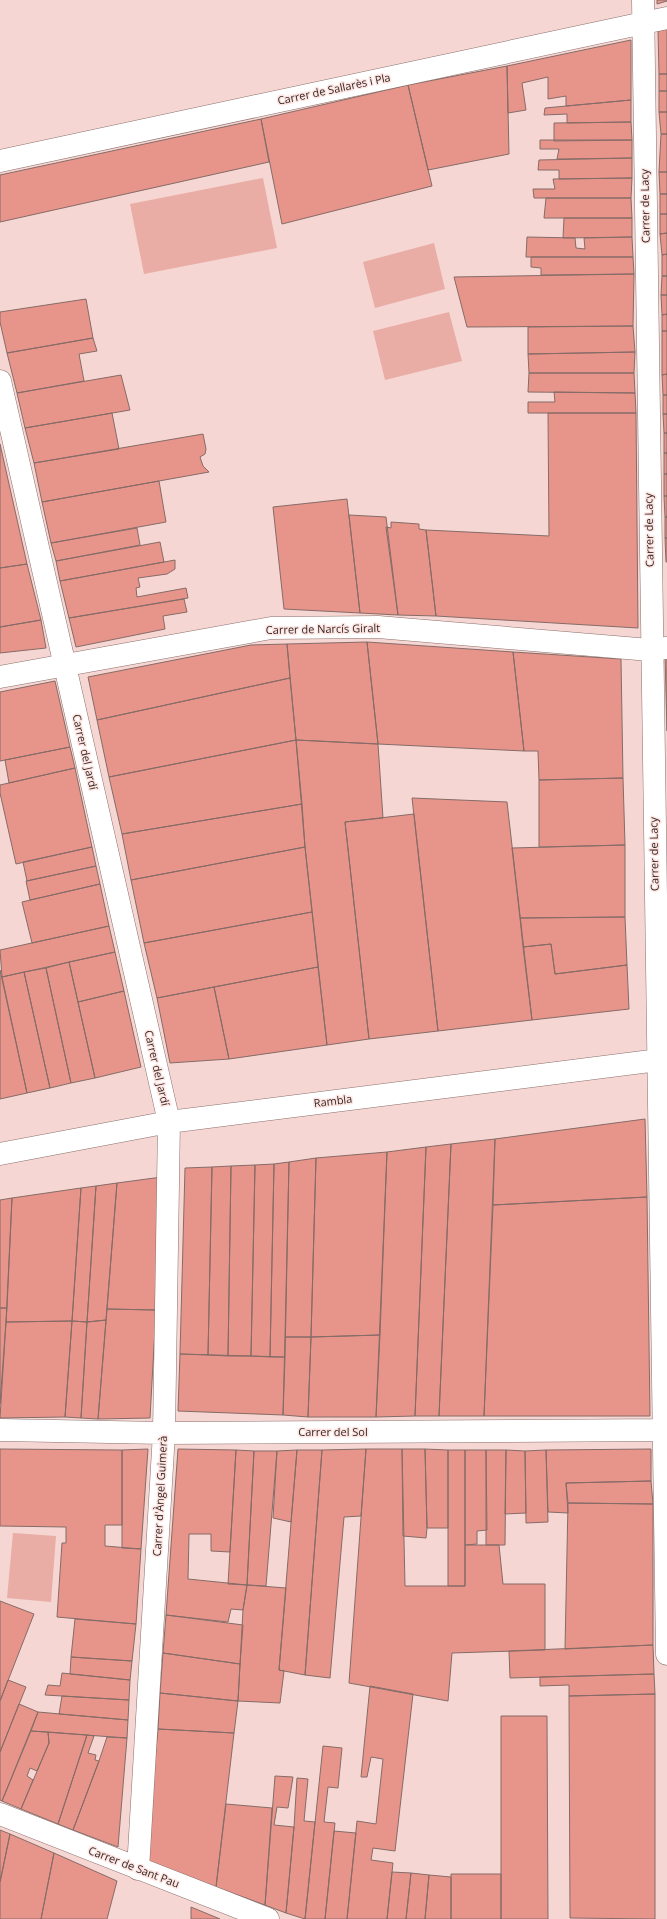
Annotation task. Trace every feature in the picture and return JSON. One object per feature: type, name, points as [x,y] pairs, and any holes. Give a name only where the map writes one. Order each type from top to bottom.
[{"type":"street","name":"Carrer de Lacy","points":[[643,0],[659,649],[667,1654]]},
{"type":"street","name":"Carrer de Sallarès i Pla","points":[[0,161],[667,18]]},
{"type":"street","name":"Carrer del Jardí","points":[[0,381],[170,1122]]},
{"type":"street","name":"Carrer de Narcís Giralt","points":[[0,677],[271,628],[378,627],[659,649]]},
{"type":"street","name":"Rambla","points":[[0,1154],[170,1122],[663,1059]]},
{"type":"street","name":"Carrer d'Àngel Guimerà","points":[[138,1869],[164,1433],[170,1122]]},
{"type":"street","name":"Carrer del Sol","points":[[0,1430],[164,1433],[666,1430]]},
{"type":"street","name":"Carrer de Sant Pau","points":[[0,1814],[268,1919]]},
{"type":"shaded area","points":[[263,178],[277,248],[144,274],[130,204]]},
{"type":"shaded area","points":[[434,243],[445,289],[375,308],[363,262]]},
{"type":"shaded area","points":[[449,312],[462,361],[385,380],[373,331]]},
{"type":"shaded area","points":[[13,1533],[56,1536],[51,1602],[7,1598]]},
{"type":"building","points":[[657,0],[667,0],[667,1],[657,4]]},
{"type":"building","points":[[667,29],[667,74],[659,74],[658,31]]},
{"type":"building","points":[[631,40],[631,100],[566,106],[566,96],[548,99],[548,77],[522,83],[526,110],[508,113],[507,66]]},
{"type":"building","points":[[507,66],[509,154],[428,170],[408,85]]},
{"type":"building","points":[[659,74],[667,74],[667,91],[659,91]]},
{"type":"building","points":[[408,85],[432,186],[282,224],[261,119]]},
{"type":"building","points":[[659,91],[667,91],[667,112],[659,112]]},
{"type":"building","points":[[631,100],[631,122],[567,123],[567,114],[544,115],[545,108]]},
{"type":"building","points":[[659,112],[667,112],[667,134],[661,134]]},
{"type":"building","points":[[261,119],[269,162],[0,222],[0,175]]},
{"type":"building","points":[[631,122],[632,140],[554,141],[554,123]]},
{"type":"building","points":[[661,134],[667,134],[667,172],[659,172]]},
{"type":"building","points":[[540,140],[632,140],[632,158],[557,159],[559,149],[540,149]]},
{"type":"building","points":[[632,158],[632,178],[559,179],[559,170],[538,170],[539,160]]},
{"type":"building","points":[[659,172],[667,172],[667,194],[660,194]]},
{"type":"building","points":[[632,178],[631,198],[534,198],[533,189],[555,189],[553,179]]},
{"type":"building","points":[[660,194],[667,194],[667,214],[660,214]]},
{"type":"building","points":[[546,198],[631,198],[632,218],[544,218]]},
{"type":"building","points":[[660,214],[667,214],[667,233],[660,234]]},
{"type":"building","points":[[564,218],[632,218],[632,237],[563,238]]},
{"type":"building","points":[[667,233],[667,254],[662,255],[660,234]]},
{"type":"building","points":[[527,237],[575,238],[576,248],[585,249],[584,238],[632,237],[633,257],[526,257]]},
{"type":"building","points":[[667,254],[667,276],[662,276],[662,255]]},
{"type":"building","points":[[531,257],[633,257],[634,274],[541,275],[541,268],[531,267]]},
{"type":"building","points":[[634,274],[633,326],[467,327],[454,277]]},
{"type":"building","points":[[662,276],[667,276],[667,295],[661,295]]},
{"type":"building","points":[[661,295],[667,295],[667,314],[662,315]]},
{"type":"building","points":[[86,299],[93,338],[7,353],[0,322],[0,312]]},
{"type":"building","points":[[667,314],[667,331],[662,331],[662,315]]},
{"type":"building","points":[[633,326],[635,352],[528,354],[528,327]]},
{"type":"building","points":[[662,331],[667,331],[667,374],[662,375]]},
{"type":"building","points":[[93,338],[97,351],[79,354],[84,381],[17,393],[7,353]]},
{"type":"building","points":[[635,352],[634,373],[529,373],[528,354]]},
{"type":"building","points":[[529,373],[634,373],[635,393],[528,392]]},
{"type":"building","points":[[667,374],[667,395],[663,395],[662,375]]},
{"type":"building","points":[[121,375],[130,410],[25,428],[17,393]]},
{"type":"building","points":[[554,392],[635,393],[636,413],[528,413],[528,402],[555,402]]},
{"type":"building","points":[[663,395],[667,395],[667,414],[663,414]]},
{"type":"building","points":[[112,413],[119,449],[34,463],[25,428]]},
{"type":"building","points":[[548,413],[636,413],[638,628],[436,616],[426,530],[549,536]]},
{"type":"building","points":[[663,414],[667,414],[667,433],[664,433]]},
{"type":"building","points":[[664,433],[667,433],[667,453],[664,453]]},
{"type":"building","points":[[203,434],[206,449],[205,454],[200,457],[203,466],[209,472],[42,502],[34,463]]},
{"type":"building","points":[[0,444],[27,564],[0,568]]},
{"type":"building","points":[[664,453],[667,453],[667,474],[664,474]]},
{"type":"building","points":[[664,474],[667,474],[667,496],[664,496]]},
{"type":"building","points":[[159,481],[166,522],[51,543],[42,502]]},
{"type":"building","points":[[664,496],[667,496],[667,517],[665,517]]},
{"type":"building","points":[[347,499],[360,613],[284,609],[273,507]]},
{"type":"building","points":[[349,515],[386,517],[398,615],[360,613]]},
{"type":"building","points":[[665,517],[667,517],[667,538],[665,538]]},
{"type":"building","points":[[391,522],[419,524],[419,529],[426,530],[436,616],[398,615],[386,527],[391,528]]},
{"type":"building","points":[[137,528],[140,545],[56,561],[51,543]]},
{"type":"building","points":[[665,538],[667,538],[667,562],[666,562]]},
{"type":"building","points":[[160,542],[164,562],[60,581],[56,561]]},
{"type":"building","points":[[175,560],[175,569],[167,574],[138,578],[140,587],[136,588],[137,597],[186,588],[188,598],[69,618],[60,581]]},
{"type":"building","points":[[27,564],[41,620],[0,627],[0,568]]},
{"type":"building","points":[[184,599],[187,612],[163,616],[165,629],[76,647],[69,618]]},
{"type":"building","points":[[41,620],[46,648],[0,653],[0,627]]},
{"type":"building","points":[[367,642],[513,652],[524,751],[378,744]]},
{"type":"building","points":[[367,642],[378,744],[296,740],[287,644]]},
{"type":"building","points":[[287,644],[290,678],[97,720],[88,677],[251,645]]},
{"type":"building","points":[[513,652],[621,659],[623,778],[539,780],[538,751],[524,751]]},
{"type":"building","points":[[665,655],[667,655],[667,731]]},
{"type":"building","points":[[290,678],[296,740],[109,777],[97,720]]},
{"type":"building","points":[[55,681],[70,747],[0,761],[0,692]]},
{"type":"building","points":[[296,740],[302,804],[122,834],[109,777]]},
{"type":"building","points":[[296,740],[378,744],[383,818],[345,822],[369,1039],[327,1045],[305,847]]},
{"type":"building","points":[[70,747],[75,768],[9,783],[5,760]]},
{"type":"building","points":[[75,768],[92,847],[16,864],[0,793],[0,785]]},
{"type":"building","points":[[623,778],[625,845],[539,847],[539,780]]},
{"type":"building","points":[[412,798],[507,802],[532,1020],[438,1031]]},
{"type":"building","points":[[302,804],[305,847],[131,880],[122,834]]},
{"type":"building","points":[[414,814],[438,1031],[369,1039],[345,822]]},
{"type":"building","points":[[625,845],[625,917],[520,918],[512,848]]},
{"type":"building","points":[[92,847],[96,866],[27,881],[23,862]]},
{"type":"building","points":[[305,847],[312,912],[144,943],[131,880]]},
{"type":"building","points":[[96,866],[100,884],[30,900],[26,881]]},
{"type":"building","points":[[100,884],[109,926],[32,943],[22,902]]},
{"type":"building","points":[[312,912],[318,967],[157,998],[144,943]]},
{"type":"building","points":[[625,917],[627,965],[555,974],[551,944],[523,947],[520,918]]},
{"type":"building","points":[[109,926],[115,952],[2,977],[0,950]]},
{"type":"building","points":[[551,944],[555,974],[627,965],[629,1009],[532,1020],[523,947]]},
{"type":"building","points":[[115,952],[124,991],[78,1002],[69,962]]},
{"type":"building","points":[[69,962],[95,1078],[71,1083],[46,968]]},
{"type":"building","points":[[318,967],[327,1045],[229,1059],[214,987]]},
{"type":"building","points":[[46,968],[71,1083],[50,1088],[24,972]]},
{"type":"building","points":[[0,970],[27,1093],[0,1099]]},
{"type":"building","points":[[24,972],[50,1088],[27,1093],[2,977]]},
{"type":"building","points":[[214,987],[229,1059],[170,1063],[157,998]]},
{"type":"building","points":[[124,991],[141,1067],[95,1078],[78,1002]]},
{"type":"building","points":[[645,1119],[647,1197],[493,1205],[495,1139]]},
{"type":"building","points":[[495,1139],[484,1416],[439,1416],[451,1144]]},
{"type":"building","points":[[451,1144],[439,1416],[415,1416],[426,1147]]},
{"type":"building","points":[[426,1147],[415,1416],[376,1417],[387,1152]]},
{"type":"building","points":[[387,1152],[380,1335],[311,1337],[316,1158]]},
{"type":"building","points":[[316,1158],[311,1337],[285,1337],[289,1162]]},
{"type":"building","points":[[289,1162],[285,1357],[270,1357],[274,1164]]},
{"type":"building","points":[[274,1164],[270,1357],[251,1356],[255,1165]]},
{"type":"building","points":[[255,1165],[251,1356],[228,1356],[231,1166]]},
{"type":"building","points":[[231,1166],[228,1356],[208,1355],[212,1167]]},
{"type":"building","points":[[212,1167],[208,1355],[180,1354],[185,1168]]},
{"type":"building","points":[[162,1177],[156,1310],[107,1309],[117,1183]]},
{"type":"building","points":[[117,1183],[106,1320],[87,1322],[96,1186]]},
{"type":"building","points":[[96,1186],[87,1322],[72,1321],[81,1188]]},
{"type":"building","points":[[81,1188],[72,1321],[6,1322],[12,1198]]},
{"type":"building","points":[[647,1197],[650,1416],[484,1416],[493,1205]]},
{"type":"building","points":[[12,1198],[7,1308],[0,1308],[0,1200]]},
{"type":"building","points":[[0,1308],[7,1308],[0,1404]]},
{"type":"building","points":[[107,1309],[156,1310],[150,1418],[98,1419]]},
{"type":"building","points":[[106,1320],[98,1419],[81,1418],[87,1322]]},
{"type":"building","points":[[72,1321],[87,1322],[81,1418],[65,1417]]},
{"type":"building","points":[[72,1321],[65,1417],[0,1418],[6,1322]]},
{"type":"building","points":[[380,1335],[376,1417],[308,1417],[311,1337]]},
{"type":"building","points":[[285,1337],[311,1337],[308,1417],[283,1415]]},
{"type":"building","points":[[180,1354],[285,1357],[283,1415],[178,1411]]},
{"type":"building","points":[[0,1449],[122,1450],[122,1525],[105,1525],[105,1546],[141,1549],[136,1624],[57,1617],[62,1543],[66,1543],[66,1527],[0,1526]]},
{"type":"building","points":[[148,1449],[141,1549],[122,1548],[122,1450]]},
{"type":"building","points":[[178,1449],[236,1450],[230,1552],[211,1551],[211,1534],[189,1534],[188,1579],[247,1585],[243,1610],[231,1609],[228,1622],[166,1615]]},
{"type":"building","points":[[366,1449],[402,1449],[405,1586],[465,1586],[465,1545],[499,1545],[503,1584],[545,1584],[545,1650],[452,1653],[448,1701],[349,1683]]},
{"type":"building","points":[[366,1449],[361,1516],[344,1517],[330,1678],[305,1675],[322,1450]]},
{"type":"building","points":[[402,1449],[425,1449],[426,1538],[403,1536]]},
{"type":"building","points":[[425,1449],[448,1450],[448,1528],[427,1528]]},
{"type":"building","points":[[651,1449],[651,1481],[566,1483],[568,1513],[548,1512],[546,1450]]},
{"type":"building","points":[[236,1450],[254,1451],[247,1585],[228,1584]]},
{"type":"building","points":[[297,1450],[322,1450],[305,1675],[279,1670]]},
{"type":"building","points":[[297,1450],[291,1522],[273,1518],[277,1451]]},
{"type":"building","points":[[448,1450],[465,1450],[465,1586],[448,1586]]},
{"type":"building","points":[[465,1450],[486,1450],[487,1530],[477,1531],[477,1544],[465,1545]]},
{"type":"building","points":[[486,1450],[506,1450],[505,1545],[486,1545]]},
{"type":"building","points":[[506,1450],[525,1451],[526,1513],[505,1514]]},
{"type":"building","points":[[546,1450],[548,1522],[526,1523],[525,1451]]},
{"type":"building","points":[[254,1451],[277,1451],[266,1586],[247,1585]]},
{"type":"building","points":[[651,1481],[653,1504],[568,1503],[566,1483]]},
{"type":"building","points":[[568,1503],[653,1504],[653,1645],[565,1649]]},
{"type":"building","points":[[247,1585],[286,1588],[279,1670],[284,1671],[280,1703],[238,1701],[243,1610]]},
{"type":"building","points":[[0,1601],[34,1614],[0,1701]]},
{"type":"building","points":[[166,1615],[243,1625],[240,1664],[163,1653]]},
{"type":"building","points":[[75,1619],[136,1624],[132,1661],[71,1657]]},
{"type":"building","points":[[653,1645],[654,1674],[510,1678],[509,1651]]},
{"type":"building","points":[[163,1653],[240,1664],[238,1701],[160,1693]]},
{"type":"building","points":[[71,1657],[132,1661],[130,1680],[70,1674]]},
{"type":"building","points":[[62,1673],[130,1680],[129,1700],[45,1695],[48,1685],[60,1686]]},
{"type":"building","points":[[654,1674],[655,1694],[569,1696],[569,1685],[540,1686],[540,1677]]},
{"type":"building","points":[[8,1680],[26,1687],[0,1752],[0,1701]]},
{"type":"building","points":[[370,1686],[413,1694],[395,1851],[373,1848],[371,1860],[393,1863],[387,1919],[347,1919],[357,1821],[376,1824],[383,1759],[371,1757],[367,1777],[361,1777]]},
{"type":"building","points":[[160,1693],[238,1701],[234,1733],[158,1729]]},
{"type":"building","points":[[655,1694],[655,1919],[570,1918],[569,1696]]},
{"type":"building","points":[[62,1696],[129,1700],[128,1720],[59,1714]]},
{"type":"building","points":[[19,1704],[38,1712],[2,1801],[0,1800],[0,1752]]},
{"type":"building","points":[[38,1712],[128,1720],[127,1738],[31,1731]]},
{"type":"building","points":[[501,1716],[547,1716],[548,1919],[501,1919]]},
{"type":"building","points":[[158,1729],[234,1733],[216,1887],[145,1860]]},
{"type":"building","points":[[31,1731],[48,1732],[49,1743],[37,1771],[30,1768],[27,1776],[33,1780],[21,1809],[2,1801]]},
{"type":"building","points":[[48,1732],[87,1735],[58,1824],[21,1809],[49,1743]]},
{"type":"building","points":[[87,1735],[94,1736],[88,1753],[96,1755],[95,1760],[99,1761],[73,1830],[58,1824]]},
{"type":"building","points":[[107,1737],[127,1738],[118,1847],[73,1830]]},
{"type":"building","points":[[323,1746],[342,1748],[338,1788],[328,1787],[324,1822],[335,1823],[325,1919],[305,1919]]},
{"type":"building","points":[[275,1776],[293,1777],[288,1808],[277,1807],[274,1825],[294,1827],[286,1913],[265,1905]]},
{"type":"building","points":[[297,1778],[308,1779],[304,1821],[315,1822],[305,1919],[286,1913]]},
{"type":"building","points":[[226,1804],[272,1808],[265,1905],[216,1887]]},
{"type":"building","points":[[0,1830],[10,1834],[0,1882]]},
{"type":"building","points":[[334,1831],[356,1833],[347,1919],[325,1919]]},
{"type":"building","points":[[10,1834],[54,1853],[41,1919],[0,1919],[0,1882]]},
{"type":"building","points":[[54,1853],[117,1881],[107,1919],[41,1919]]},
{"type":"building","points":[[392,1872],[411,1873],[406,1919],[387,1919]]},
{"type":"building","points":[[411,1873],[429,1875],[425,1919],[406,1919]]},
{"type":"building","points":[[451,1874],[501,1874],[501,1919],[451,1919]]},
{"type":"building","points":[[429,1875],[451,1877],[451,1919],[425,1919]]},
{"type":"building","points":[[191,1907],[220,1919],[191,1919]]}]
